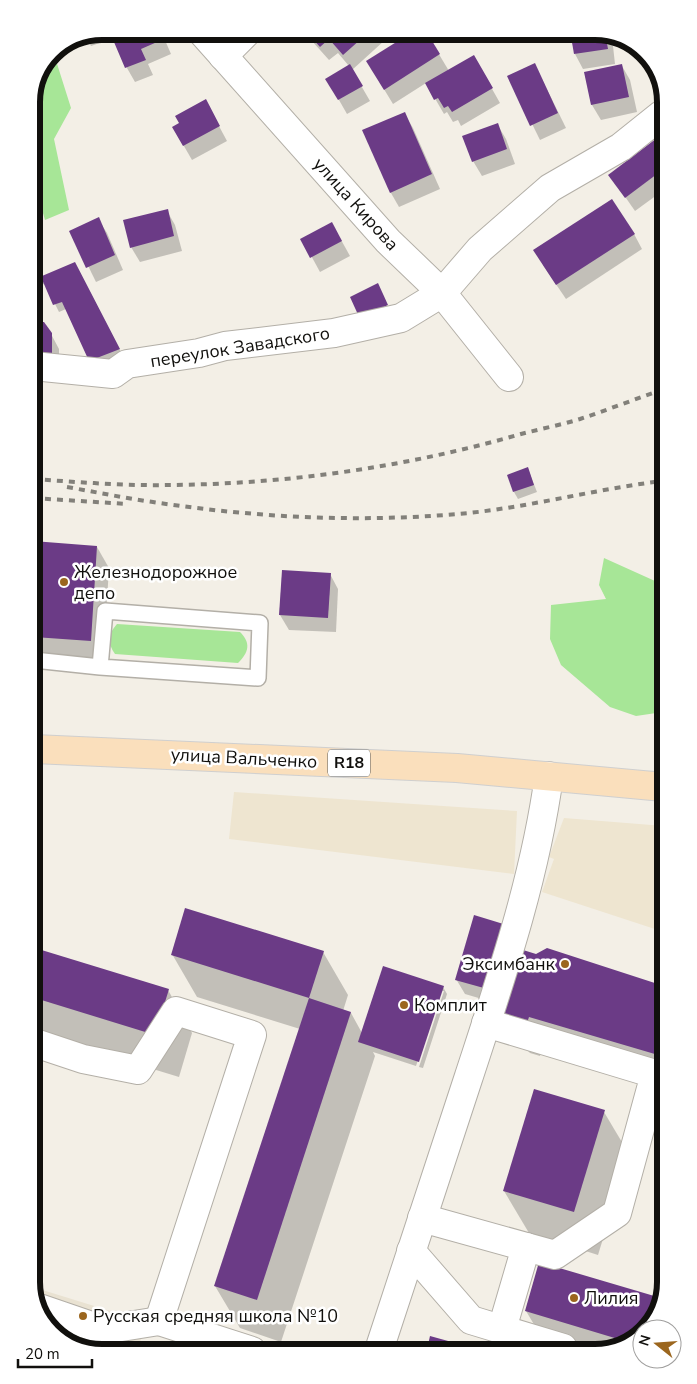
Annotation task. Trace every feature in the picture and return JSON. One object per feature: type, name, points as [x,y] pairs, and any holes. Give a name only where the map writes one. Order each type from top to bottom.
[{"type":"main road","name":"улица Вальченко","points":[[40,749],[457,768],[657,786]]},
{"type":"street","name":"улица Кирова","points":[[209,40],[388,241],[442,293],[509,377]]},
{"type":"street","points":[[223,56],[239,40]]},
{"type":"street","name":"переулок Завадского","points":[[40,367],[113,374],[128,364],[199,353],[225,346],[334,333],[401,318],[442,293],[480,249],[550,188],[621,147],[657,118]]},
{"type":"street","points":[[382,1344],[519,917],[545,810],[550,776]]},
{"type":"street","points":[[40,1045],[83,1059],[138,1070],[176,1011],[252,1035],[159,1321]]},
{"type":"street","points":[[422,1218],[555,1255],[616,1213],[655,1074],[486,1023]]},
{"type":"street","points":[[502,1329],[526,1247]]},
{"type":"street","points":[[411,1251],[471,1320],[550,1344]]},
{"type":"street","points":[[49,1314],[99,1341],[159,1321],[230,1344]]},
{"type":"lane","points":[[40,661],[100,667],[258,678],[260,623],[105,611],[100,667]]},
{"type":"shaded area","points":[[234,792],[517,811],[514,874],[229,839]]},
{"type":"shaded area","points":[[564,818],[657,825],[657,930],[542,892],[554,859],[549,857]]},
{"type":"shaded area","name":"Русская средняя школа №10","points":[[41,1289],[146,1322],[139,1344],[98,1344],[82,1341],[64,1331],[53,1320],[45,1306]]},
{"type":"green space","points":[[56,61],[71,108],[54,139],[69,210],[45,220],[40,200],[40,98],[46,74]]},
{"type":"green space","points":[[604,558],[657,583],[657,713],[636,716],[610,707],[561,665],[550,639],[551,605],[606,599],[599,585]]},
{"type":"green space","points":[[117,624],[240,632],[246,640],[247,648],[238,663],[115,654],[111,646],[110,635]]},
{"type":"building","points":[[113,40],[162,40],[141,49],[146,60],[125,68]]},
{"type":"building","points":[[314,40],[328,40],[320,47]]},
{"type":"building","points":[[330,40],[360,40],[343,55]]},
{"type":"building","points":[[400,40],[431,40],[440,54],[384,90],[366,61]]},
{"type":"building","points":[[572,40],[606,41],[608,49],[574,54]]},
{"type":"building","points":[[474,55],[493,88],[452,112],[448,106],[444,108],[438,98],[434,100],[425,83]]},
{"type":"building","points":[[535,63],[558,113],[530,126],[507,76]]},
{"type":"building","points":[[350,64],[363,86],[338,100],[325,79]]},
{"type":"building","points":[[622,64],[629,97],[591,105],[584,72]]},
{"type":"building","points":[[206,99],[220,126],[183,146],[172,127],[179,123],[175,116]]},
{"type":"building","points":[[405,112],[432,174],[390,193],[362,130]]},
{"type":"building","points":[[498,123],[507,149],[472,162],[462,136]]},
{"type":"building","points":[[657,138],[657,174],[625,198],[608,175]]},
{"type":"building","points":[[612,199],[635,234],[556,285],[533,250]]},
{"type":"building","points":[[168,209],[174,236],[130,248],[123,220]]},
{"type":"building","points":[[99,217],[115,255],[86,268],[69,231]]},
{"type":"building","points":[[332,222],[342,241],[310,258],[300,239]]},
{"type":"building","points":[[75,262],[120,349],[89,361],[62,302],[53,305],[41,277],[40,269],[42,276]]},
{"type":"building","points":[[378,283],[388,305],[360,319],[350,297]]},
{"type":"building","points":[[40,322],[44,322],[52,333],[52,356],[40,356]]},
{"type":"building","points":[[528,467],[534,485],[513,492],[507,475]]},
{"type":"building","name":"Железнодорожное депо","points":[[40,542],[97,546],[91,641],[40,637]]},
{"type":"building","points":[[282,570],[331,573],[328,618],[279,615]]},
{"type":"building","points":[[185,908],[324,951],[309,998],[171,955]]},
{"type":"building","points":[[474,915],[510,926],[491,990],[455,980]]},
{"type":"building","points":[[547,948],[657,984],[657,1055],[529,1017],[525,1029],[505,1018],[504,1011],[523,950],[536,954]]},
{"type":"building","points":[[40,950],[169,989],[155,1035],[40,1000]]},
{"type":"building","name":"Комплит","points":[[383,966],[444,986],[419,1062],[358,1042]]},
{"type":"building","points":[[309,998],[351,1012],[257,1300],[214,1286]]},
{"type":"building","points":[[534,1089],[605,1110],[574,1212],[503,1191]]},
{"type":"building","points":[[539,1262],[655,1296],[647,1317],[645,1319],[632,1319],[632,1332],[619,1339],[525,1311]]},
{"type":"building","points":[[430,1336],[459,1344],[428,1344]]},
{"type":"railway","points":[[40,479],[118,484],[214,484],[347,472],[478,446],[590,416],[657,392]]},
{"type":"railway","points":[[67,487],[142,500],[232,512],[311,517],[390,518],[493,510],[657,482]]},
{"type":"railway","points":[[40,498],[128,504]]},
{"type":"place","name":"Железнодорожное депо","points":[[64,582]]},
{"type":"place","name":"Эксимбанк","points":[[565,964]]},
{"type":"place","name":"Комплит","points":[[404,1005]]},
{"type":"place","name":"Лилия","points":[[574,1298]]},
{"type":"place","name":"Русская средняя школа №10","points":[[83,1316]]}]
